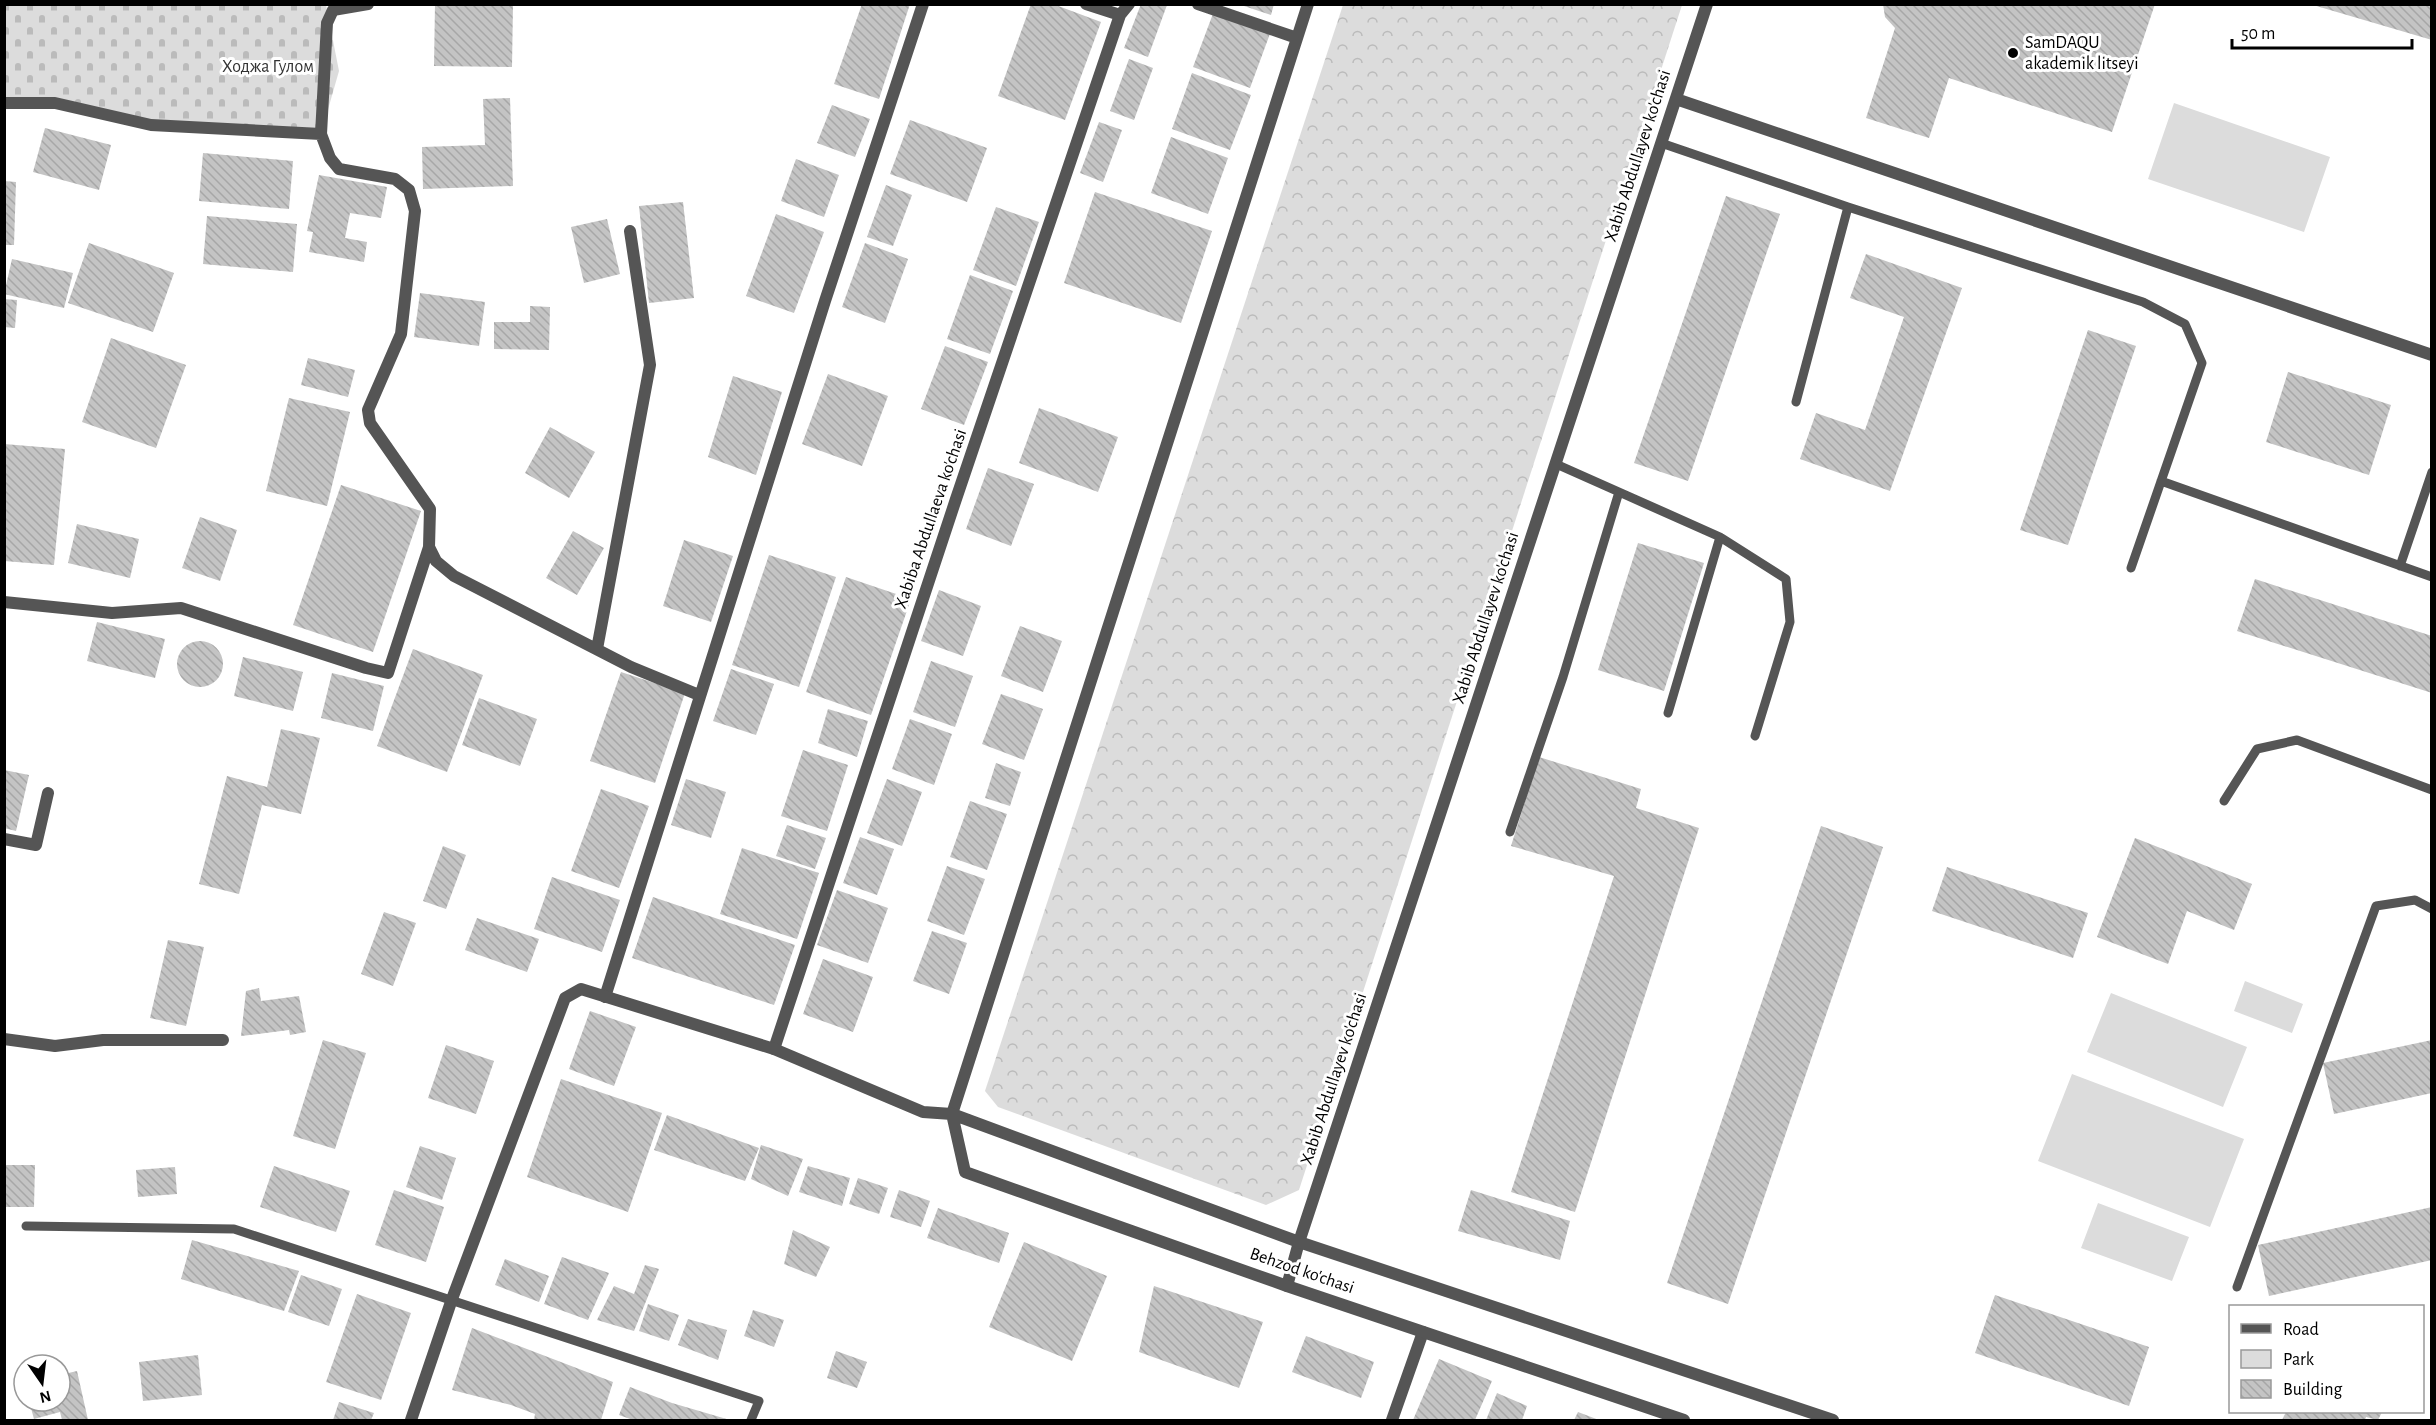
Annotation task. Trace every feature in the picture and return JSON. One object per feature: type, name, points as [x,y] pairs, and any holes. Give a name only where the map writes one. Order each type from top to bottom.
[{"type":"street","points":[[4,602],[112,613],[181,608],[366,668],[388,673],[429,547],[430,509],[370,423],[368,410],[401,334],[415,211],[409,190],[395,179],[339,169],[330,158],[321,134],[327,23],[333,10],[368,4]]},
{"type":"street","points":[[605,997],[825,301],[923,4]]},
{"type":"street","points":[[1086,4],[1120,15]]},
{"type":"street","name":"Xabiba Abdullaeva ko'chasi","points":[[774,1049],[956,499],[1120,15],[1129,4]]},
{"type":"street","points":[[1198,4],[1297,38]]},
{"type":"street","points":[[952,1113],[1308,4]]},
{"type":"street","name":"Xabib Abdullayev ko'chasi","points":[[1287,1286],[1299,1242],[1707,4]]},
{"type":"street","points":[[1676,99],[2432,355]]},
{"type":"street","points":[[4,103],[55,103],[152,125],[321,134]]},
{"type":"street","points":[[597,649],[650,366],[630,231]]},
{"type":"street","points":[[429,547],[436,561],[454,576],[631,667],[699,695]]},
{"type":"street","points":[[4,839],[36,845],[48,793]]},
{"type":"street","points":[[411,1420],[452,1299],[565,998],[581,989],[774,1049],[923,1112],[952,1113],[1299,1242],[1833,1420]]},
{"type":"street","points":[[4,1039],[55,1046],[103,1040],[223,1040]]},
{"type":"street","name":"Behzod ko'chasi","points":[[952,1113],[965,1172],[1667,1418],[1684,1420]]},
{"type":"street","points":[[1392,1420],[1423,1332]]},
{"type":"lane","points":[[1661,143],[1848,207],[2143,302],[2185,324],[2202,363],[2132,568]]},
{"type":"lane","points":[[1796,402],[1848,207]]},
{"type":"lane","points":[[1556,464],[1720,537],[1785,579],[1790,622],[1755,736]]},
{"type":"lane","points":[[2400,566],[2432,472]]},
{"type":"lane","points":[[2161,481],[2432,577]]},
{"type":"lane","points":[[1510,832],[1563,677],[1619,492]]},
{"type":"lane","points":[[1668,713],[1720,537]]},
{"type":"lane","points":[[2224,801],[2257,749],[2297,740],[2432,790]]},
{"type":"lane","points":[[2237,1287],[2376,906],[2415,900],[2432,909]]},
{"type":"lane","points":[[26,1226],[234,1228],[759,1401],[751,1420]]},
{"type":"green space","name":"Ходжа Гулом","points":[[4,5],[326,5],[339,71],[321,134],[142,123],[29,103],[5,103]]},
{"type":"green space","points":[[1343,5],[1682,5],[1299,1190],[1266,1205],[998,1107],[985,1091]]},
{"type":"green space","points":[[2174,103],[2330,157],[2304,232],[2148,179]]},
{"type":"green space","points":[[2245,981],[2303,1004],[2292,1033],[2234,1011]]},
{"type":"green space","points":[[2111,993],[2247,1047],[2223,1107],[2087,1052]]},
{"type":"green space","points":[[2072,1074],[2244,1139],[2210,1227],[2038,1161]]},
{"type":"green space","points":[[2098,1203],[2189,1237],[2172,1281],[2081,1248]]},
{"type":"building","points":[[435,4],[513,4],[512,67],[434,66]]},
{"type":"building","points":[[862,4],[910,4],[879,99],[834,84]]},
{"type":"building","points":[[1031,4],[1053,4],[1101,22],[1065,120],[998,96]]},
{"type":"building","points":[[1141,4],[1167,5],[1148,57],[1124,48]]},
{"type":"building","points":[[1238,4],[1274,4],[1271,15]]},
{"type":"building","name":"SamDAQU akademik litseyi","points":[[1883,4],[2155,4],[2112,132],[1949,78],[1929,138],[1866,118],[1895,28],[1885,17]]},
{"type":"building","points":[[2432,4],[2432,40],[2313,5]]},
{"type":"building","points":[[1214,11],[1271,31],[1250,88],[1193,67]]},
{"type":"building","points":[[1129,59],[1153,68],[1134,120],[1110,111]]},
{"type":"building","points":[[1192,73],[1251,95],[1230,150],[1172,129]]},
{"type":"building","points":[[510,98],[513,186],[423,189],[422,147],[485,145],[483,99]]},
{"type":"building","points":[[832,105],[870,119],[855,157],[817,143]]},
{"type":"building","points":[[910,120],[987,148],[967,202],[890,174]]},
{"type":"building","points":[[1099,122],[1122,130],[1103,182],[1080,173]]},
{"type":"building","points":[[45,128],[111,145],[99,190],[33,172]]},
{"type":"building","points":[[1171,137],[1228,158],[1208,214],[1151,193]]},
{"type":"building","points":[[203,153],[293,161],[289,209],[199,201]]},
{"type":"building","points":[[796,159],[839,175],[824,217],[781,201]]},
{"type":"building","points":[[319,175],[387,187],[381,218],[350,213],[345,238],[367,242],[364,262],[309,252],[313,232],[307,231]]},
{"type":"building","points":[[4,181],[16,182],[14,245],[4,245]]},
{"type":"building","points":[[886,185],[912,195],[893,246],[867,237]]},
{"type":"building","points":[[1095,192],[1212,231],[1181,323],[1064,283]]},
{"type":"building","points":[[1726,196],[1780,214],[1688,481],[1634,463]]},
{"type":"building","points":[[683,202],[694,298],[649,303],[639,206]]},
{"type":"building","points":[[996,207],[1039,222],[1016,286],[973,270]]},
{"type":"building","points":[[776,214],[824,232],[794,313],[746,296]]},
{"type":"building","points":[[207,216],[297,224],[293,272],[203,264]]},
{"type":"building","points":[[607,219],[620,274],[584,283],[571,227]]},
{"type":"building","points":[[89,243],[174,273],[153,332],[68,303]]},
{"type":"building","points":[[865,243],[908,259],[885,323],[842,307]]},
{"type":"building","points":[[1866,254],[1962,288],[1890,491],[1800,459],[1816,413],[1865,430],[1904,317],[1850,298]]},
{"type":"building","points":[[12,259],[73,273],[64,308],[4,294]]},
{"type":"building","points":[[970,275],[1013,291],[990,354],[947,339]]},
{"type":"building","points":[[420,293],[485,302],[479,346],[414,337]]},
{"type":"building","points":[[4,299],[17,300],[15,328],[4,327]]},
{"type":"building","points":[[530,306],[550,307],[549,350],[494,349],[494,322],[530,322]]},
{"type":"building","points":[[2088,330],[2136,346],[2068,545],[2020,530]]},
{"type":"building","points":[[111,338],[186,365],[156,448],[82,422]]},
{"type":"building","points":[[945,346],[988,362],[964,425],[921,409]]},
{"type":"building","points":[[308,358],[355,370],[348,397],[301,385]]},
{"type":"building","points":[[2288,372],[2391,405],[2369,475],[2266,442]]},
{"type":"building","points":[[828,374],[888,396],[862,466],[802,444]]},
{"type":"building","points":[[733,376],[782,392],[756,475],[708,457]]},
{"type":"building","points":[[289,398],[350,412],[327,506],[266,491]]},
{"type":"building","points":[[1039,408],[1118,437],[1098,492],[1019,463]]},
{"type":"building","points":[[550,427],[595,452],[569,498],[525,473]]},
{"type":"building","points":[[4,444],[65,449],[54,565],[4,561]]},
{"type":"building","points":[[988,468],[1034,484],[1011,546],[966,529]]},
{"type":"building","points":[[341,485],[421,511],[373,652],[293,625]]},
{"type":"building","points":[[200,517],[237,530],[220,581],[182,568]]},
{"type":"building","points":[[77,524],[139,539],[130,578],[68,563]]},
{"type":"building","points":[[573,531],[604,548],[577,595],[546,578]]},
{"type":"building","points":[[684,540],[733,556],[711,622],[663,606]]},
{"type":"building","points":[[1638,543],[1704,563],[1664,691],[1598,670]]},
{"type":"building","points":[[769,555],[836,577],[799,687],[732,665]]},
{"type":"building","points":[[846,577],[911,599],[871,715],[806,692]]},
{"type":"building","points":[[2255,579],[2432,636],[2432,693],[2237,631]]},
{"type":"building","points":[[939,590],[981,606],[963,656],[921,641]]},
{"type":"building","points":[[97,622],[165,639],[155,678],[87,661]]},
{"type":"building","points":[[1020,626],[1062,641],[1043,692],[1001,676]]},
{"type":"building","points":[[200,641],[216,648],[223,664],[216,680],[200,687],[184,680],[177,664],[184,648]]},
{"type":"building","points":[[413,649],[483,675],[447,772],[377,746]]},
{"type":"building","points":[[243,657],[303,672],[293,711],[234,696]]},
{"type":"building","points":[[931,661],[973,676],[955,727],[913,712]]},
{"type":"building","points":[[731,669],[774,684],[756,735],[713,721]]},
{"type":"building","points":[[621,672],[685,693],[655,783],[590,761]]},
{"type":"building","points":[[332,673],[384,686],[373,731],[321,718]]},
{"type":"building","points":[[1001,694],[1043,709],[1024,760],[982,744]]},
{"type":"building","points":[[479,698],[537,719],[520,766],[462,745]]},
{"type":"building","points":[[828,709],[868,721],[857,757],[818,743]]},
{"type":"building","points":[[910,719],[952,734],[934,785],[892,769]]},
{"type":"building","points":[[281,729],[320,738],[301,814],[262,805],[239,894],[199,884],[227,776],[267,787]]},
{"type":"building","points":[[803,750],[848,765],[827,831],[781,816]]},
{"type":"building","points":[[1539,757],[1641,789],[1636,808],[1699,828],[1575,1212],[1511,1192],[1614,876],[1511,846]]},
{"type":"building","points":[[996,763],[1021,772],[1010,806],[985,798]]},
{"type":"building","points":[[4,770],[29,775],[16,831],[4,828]]},
{"type":"building","points":[[686,779],[726,792],[711,838],[671,825]]},
{"type":"building","points":[[887,779],[922,792],[902,846],[867,833]]},
{"type":"building","points":[[601,789],[649,806],[619,888],[571,871]]},
{"type":"building","points":[[970,801],[1007,814],[987,870],[950,857]]},
{"type":"building","points":[[787,825],[826,838],[815,869],[776,856]]},
{"type":"building","points":[[1821,826],[1883,847],[1728,1304],[1667,1283]]},
{"type":"building","points":[[860,837],[894,849],[877,895],[843,883]]},
{"type":"building","points":[[2135,838],[2252,884],[2234,930],[2187,911],[2168,964],[2097,937]]},
{"type":"building","points":[[443,846],[466,855],[446,909],[423,901]]},
{"type":"building","points":[[742,848],[819,873],[797,939],[720,914]]},
{"type":"building","points":[[947,866],[985,879],[964,935],[927,921]]},
{"type":"building","points":[[1947,867],[2088,913],[2073,958],[1932,911]]},
{"type":"building","points":[[552,877],[620,900],[602,952],[534,929]]},
{"type":"building","points":[[837,890],[888,908],[868,963],[817,945]]},
{"type":"building","points":[[653,897],[795,945],[774,1005],[632,958]]},
{"type":"building","points":[[384,912],[416,923],[393,986],[361,974]]},
{"type":"building","points":[[477,918],[539,939],[527,972],[465,950]]},
{"type":"building","points":[[932,931],[967,943],[949,994],[913,981]]},
{"type":"building","points":[[168,940],[204,947],[186,1026],[150,1018]]},
{"type":"building","points":[[823,959],[873,977],[853,1032],[803,1014]]},
{"type":"building","points":[[259,988],[261,1001],[299,996],[306,1032],[290,1035],[289,1030],[241,1036],[246,991]]},
{"type":"building","points":[[590,1011],[636,1027],[614,1086],[569,1069]]},
{"type":"building","points":[[323,1040],[366,1053],[335,1149],[293,1136]]},
{"type":"building","points":[[2432,1040],[2432,1093],[2334,1114],[2323,1063]]},
{"type":"building","points":[[446,1045],[494,1061],[476,1114],[428,1098]]},
{"type":"building","points":[[561,1079],[662,1113],[628,1212],[527,1177]]},
{"type":"building","points":[[667,1115],[759,1148],[745,1181],[654,1150]]},
{"type":"building","points":[[761,1145],[803,1159],[788,1196],[751,1179]]},
{"type":"building","points":[[420,1146],[456,1158],[442,1200],[406,1187]]},
{"type":"building","points":[[4,1165],[35,1165],[34,1207],[4,1207]]},
{"type":"building","points":[[274,1166],[350,1191],[336,1232],[260,1207]]},
{"type":"building","points":[[808,1166],[850,1178],[842,1206],[799,1192]]},
{"type":"building","points":[[175,1167],[177,1194],[138,1197],[136,1170]]},
{"type":"building","points":[[858,1178],[888,1188],[879,1214],[849,1204]]},
{"type":"building","points":[[394,1190],[444,1207],[426,1262],[375,1245]]},
{"type":"building","points":[[899,1190],[930,1201],[921,1227],[890,1217]]},
{"type":"building","points":[[1471,1190],[1570,1221],[1560,1260],[1458,1231]]},
{"type":"building","points":[[2432,1207],[2432,1260],[2269,1296],[2258,1245]]},
{"type":"building","points":[[938,1208],[1009,1233],[999,1263],[927,1238]]},
{"type":"building","points":[[793,1230],[830,1247],[816,1277],[784,1264]]},
{"type":"building","points":[[192,1240],[299,1271],[284,1311],[181,1279]]},
{"type":"building","points":[[1024,1242],[1107,1276],[1072,1361],[989,1327]]},
{"type":"building","points":[[562,1257],[609,1273],[588,1320],[544,1304]]},
{"type":"building","points":[[505,1259],[549,1276],[539,1302],[495,1285]]},
{"type":"building","points":[[645,1265],[659,1269],[634,1331],[597,1320],[614,1286],[634,1294]]},
{"type":"building","points":[[301,1275],[342,1289],[329,1326],[288,1312]]},
{"type":"building","points":[[1154,1286],[1263,1322],[1239,1388],[1139,1352]]},
{"type":"building","points":[[357,1294],[411,1313],[381,1400],[326,1382]]},
{"type":"building","points":[[1995,1295],[2149,1347],[2129,1406],[1975,1353]]},
{"type":"building","points":[[648,1304],[679,1315],[669,1341],[639,1331]]},
{"type":"building","points":[[753,1310],[784,1320],[774,1347],[744,1336]]},
{"type":"building","points":[[688,1319],[727,1330],[718,1360],[678,1345]]},
{"type":"building","points":[[472,1328],[613,1382],[601,1420],[534,1420],[535,1414],[511,1405],[452,1390]]},
{"type":"building","points":[[1306,1336],[1374,1362],[1361,1398],[1292,1372]]},
{"type":"building","points":[[836,1351],[867,1362],[857,1388],[827,1378]]},
{"type":"building","points":[[198,1355],[202,1395],[143,1401],[139,1362]]},
{"type":"building","points":[[1439,1359],[1492,1381],[1475,1420],[1413,1420]]},
{"type":"building","points":[[77,1371],[88,1420],[62,1420],[60,1413],[72,1413],[72,1372]]},
{"type":"building","points":[[630,1387],[672,1403],[730,1420],[633,1420],[619,1415]]},
{"type":"building","points":[[1497,1393],[1527,1406],[1522,1420],[1486,1420]]},
{"type":"building","points":[[339,1402],[374,1413],[371,1420],[333,1420]]},
{"type":"building","points":[[1578,1412],[1599,1420],[1574,1420]]},
{"type":"building","points":[[32,1413],[56,1413],[34,1419]]},
{"type":"building","points":[[2286,1413],[2382,1413],[2378,1420],[2366,1417],[2365,1420],[2282,1420]]},
{"type":"place","name":"SamDAQU akademik litseyi","points":[[2013,53]]}]
